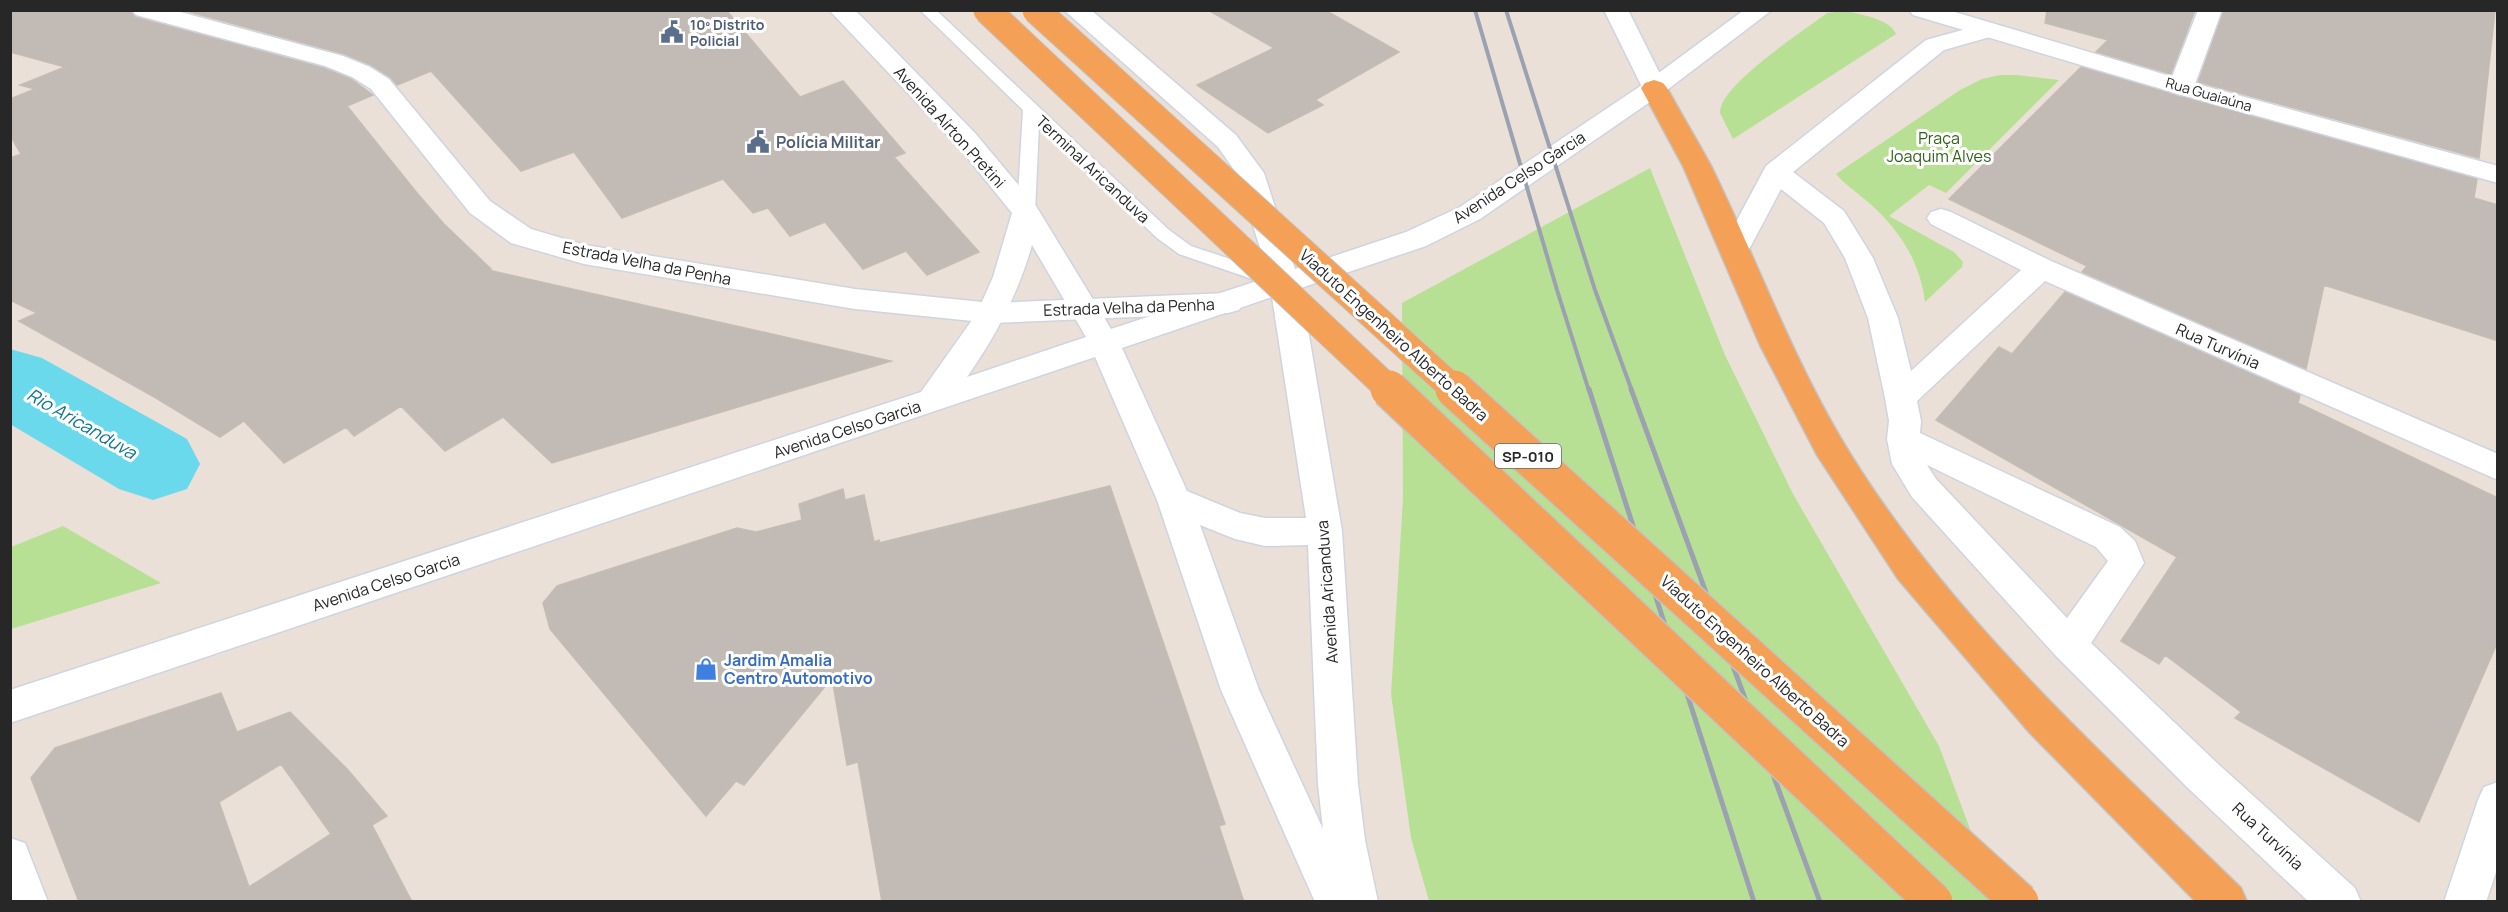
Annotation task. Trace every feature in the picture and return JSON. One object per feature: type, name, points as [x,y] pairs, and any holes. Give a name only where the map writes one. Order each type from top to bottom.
[{"type":"highway","name":"SP-010","points":[[987,10],[1934,902]]},
{"type":"highway","name":"Viaduto Engenheiro Alberto Badra","points":[[1036,10],[2020,902]]},
{"type":"highway","points":[[1654,88],[1697,166],[1775,345],[1829,446],[1910,569],[2043,720],[2226,902]]},
{"type":"street","name":"Estrada Velha da Penha","points":[[144,10],[334,61],[361,72],[380,84],[480,207],[521,236],[584,254],[855,299],[992,313],[1228,303]]},
{"type":"street","name":"Avenida Aírton Pretini","points":[[841,10],[966,139],[1026,212],[1105,344]]},
{"type":"street","points":[[1076,10],[1227,141],[1250,173],[1286,283]]},
{"type":"street","points":[[1616,10],[1654,88]]},
{"type":"street","name":"Avenida Celso Garcia","points":[[10,707],[1416,239],[1470,213],[1654,88],[1760,10]]},
{"type":"street","points":[[2181,87],[2210,10]]},
{"type":"street","points":[[1929,13],[1935,45]]},
{"type":"street","name":"Rua Guaiaúna","points":[[1929,13],[2181,87],[2498,175]]},
{"type":"street","points":[[1735,250],[1776,172],[1935,45],[1988,30]]},
{"type":"street","name":"Rua Turvínia","points":[[1776,172],[1834,217],[1859,258],[1883,318],[1901,398],[1905,421],[1903,439],[1910,464],[1924,488],[2069,645],[2202,775],[2340,902]]},
{"type":"street","points":[[931,401],[974,344],[992,313],[1011,266],[1026,212]]},
{"type":"street","name":"Rua Turvínia","points":[[1941,218],[2041,268],[2498,468]]},
{"type":"street","points":[[1901,398],[2041,268]]},
{"type":"street","name":"Avenida Aricanduva","points":[[1286,283],[1325,531],[1338,784],[1356,902]]},
{"type":"street","points":[[1105,344],[1174,500],[1240,690],[1285,793],[1337,902]]},
{"type":"street","points":[[1903,439],[2108,537],[2119,546],[2125,554],[2126,563],[2069,645]]},
{"type":"street","points":[[1174,500],[1235,525],[1265,532],[1325,531]]},
{"type":"street","points":[[2465,902],[2498,800]]},
{"type":"street","points":[[10,857],[27,902]]},
{"type":"lane","name":"Terminal Aricanduva","points":[[927,10],[1163,234],[1185,250],[1286,283]]},
{"type":"lane","points":[[1026,212],[1031,111]]},
{"type":"green space","points":[[1845,11],[1888,24],[1896,34],[1733,139],[1720,113],[1723,102],[1733,88],[1765,59],[1827,13]]},
{"type":"green space","name":"Praça Joaquim Alves","points":[[2000,75],[2059,80],[1946,193],[1929,185],[1889,216],[1954,252],[1963,262],[1962,267],[1925,302],[1913,259],[1898,235],[1879,212],[1836,174],[1960,90],[1982,79]]},
{"type":"green space","points":[[1650,168],[1725,355],[1793,494],[1939,746],[1997,901],[1429,901],[1411,838],[1391,694],[1403,498],[1402,303]]},
{"type":"green space","points":[[63,526],[161,583],[11,629],[11,547]]},
{"type":"building","points":[[10,10],[130,10],[135,17],[324,68],[351,79],[373,95],[347,106],[417,193],[444,224],[491,269],[488,270],[891,361],[552,463],[503,417],[445,451],[401,406],[354,436],[346,427],[284,463],[244,421],[220,437],[19,321],[37,313],[10,300],[10,158],[21,154],[10,135],[10,99],[35,89],[20,85],[65,67],[10,52]]},
{"type":"building","points":[[183,10],[726,10],[800,97],[843,81],[905,153],[894,157],[979,252],[927,275],[906,251],[863,269],[825,222],[790,236],[768,208],[753,213],[723,179],[622,218],[574,152],[521,171],[431,71],[397,85],[390,77],[371,65],[344,54]]},
{"type":"building","points":[[1208,10],[1325,10],[1399,52],[1315,100],[1323,105],[1268,133],[1197,85],[1274,48]]},
{"type":"building","points":[[2047,10],[2195,10],[2171,74],[2096,52],[2108,40],[2045,23]]},
{"type":"building","points":[[2224,10],[2495,10],[2479,158],[2198,82]]},
{"type":"building","points":[[2081,67],[2477,179],[2474,198],[2498,205],[2498,341],[2324,285],[2306,369],[2082,272],[2087,266],[1949,199]]},
{"type":"building","points":[[2065,292],[2300,395],[2298,403],[2498,498],[2498,641],[2419,822],[2235,718],[2241,712],[2165,655],[2159,664],[2121,641],[2177,557],[1936,420],[1999,347],[2012,354]]},
{"type":"building","points":[[1110,486],[1225,824],[1219,826],[1244,902],[882,902],[858,762],[847,765],[832,678],[744,785],[736,781],[706,816],[550,629],[543,603],[557,586],[737,528],[756,532],[802,520],[799,504],[843,489],[845,500],[864,495],[874,542],[879,540],[879,543]]},
{"type":"building","points":[[221,693],[237,732],[290,712],[348,770],[387,816],[372,825],[412,902],[79,902],[31,778],[55,748]],"holes":[[[281,764],[331,834],[249,887],[219,802]]]},
{"type":"waterway","name":"Rio Aricanduva","points":[[10,381],[153,464]]},
{"type":"railway","points":[[1475,10],[1589,391]]},
{"type":"railway","points":[[1506,10],[1595,290],[1632,391]]},
{"type":"railway","points":[[1589,389],[1754,902]]},
{"type":"railway","points":[[1631,389],[1820,902]]},
{"type":"place","name":"10º Distrito Policial","points":[[672,32]]},
{"type":"place","name":"Polícia Militar","points":[[758,142]]},
{"type":"place","name":"Jardim Amalia Centro Automotivo","points":[[706,669]]}]
